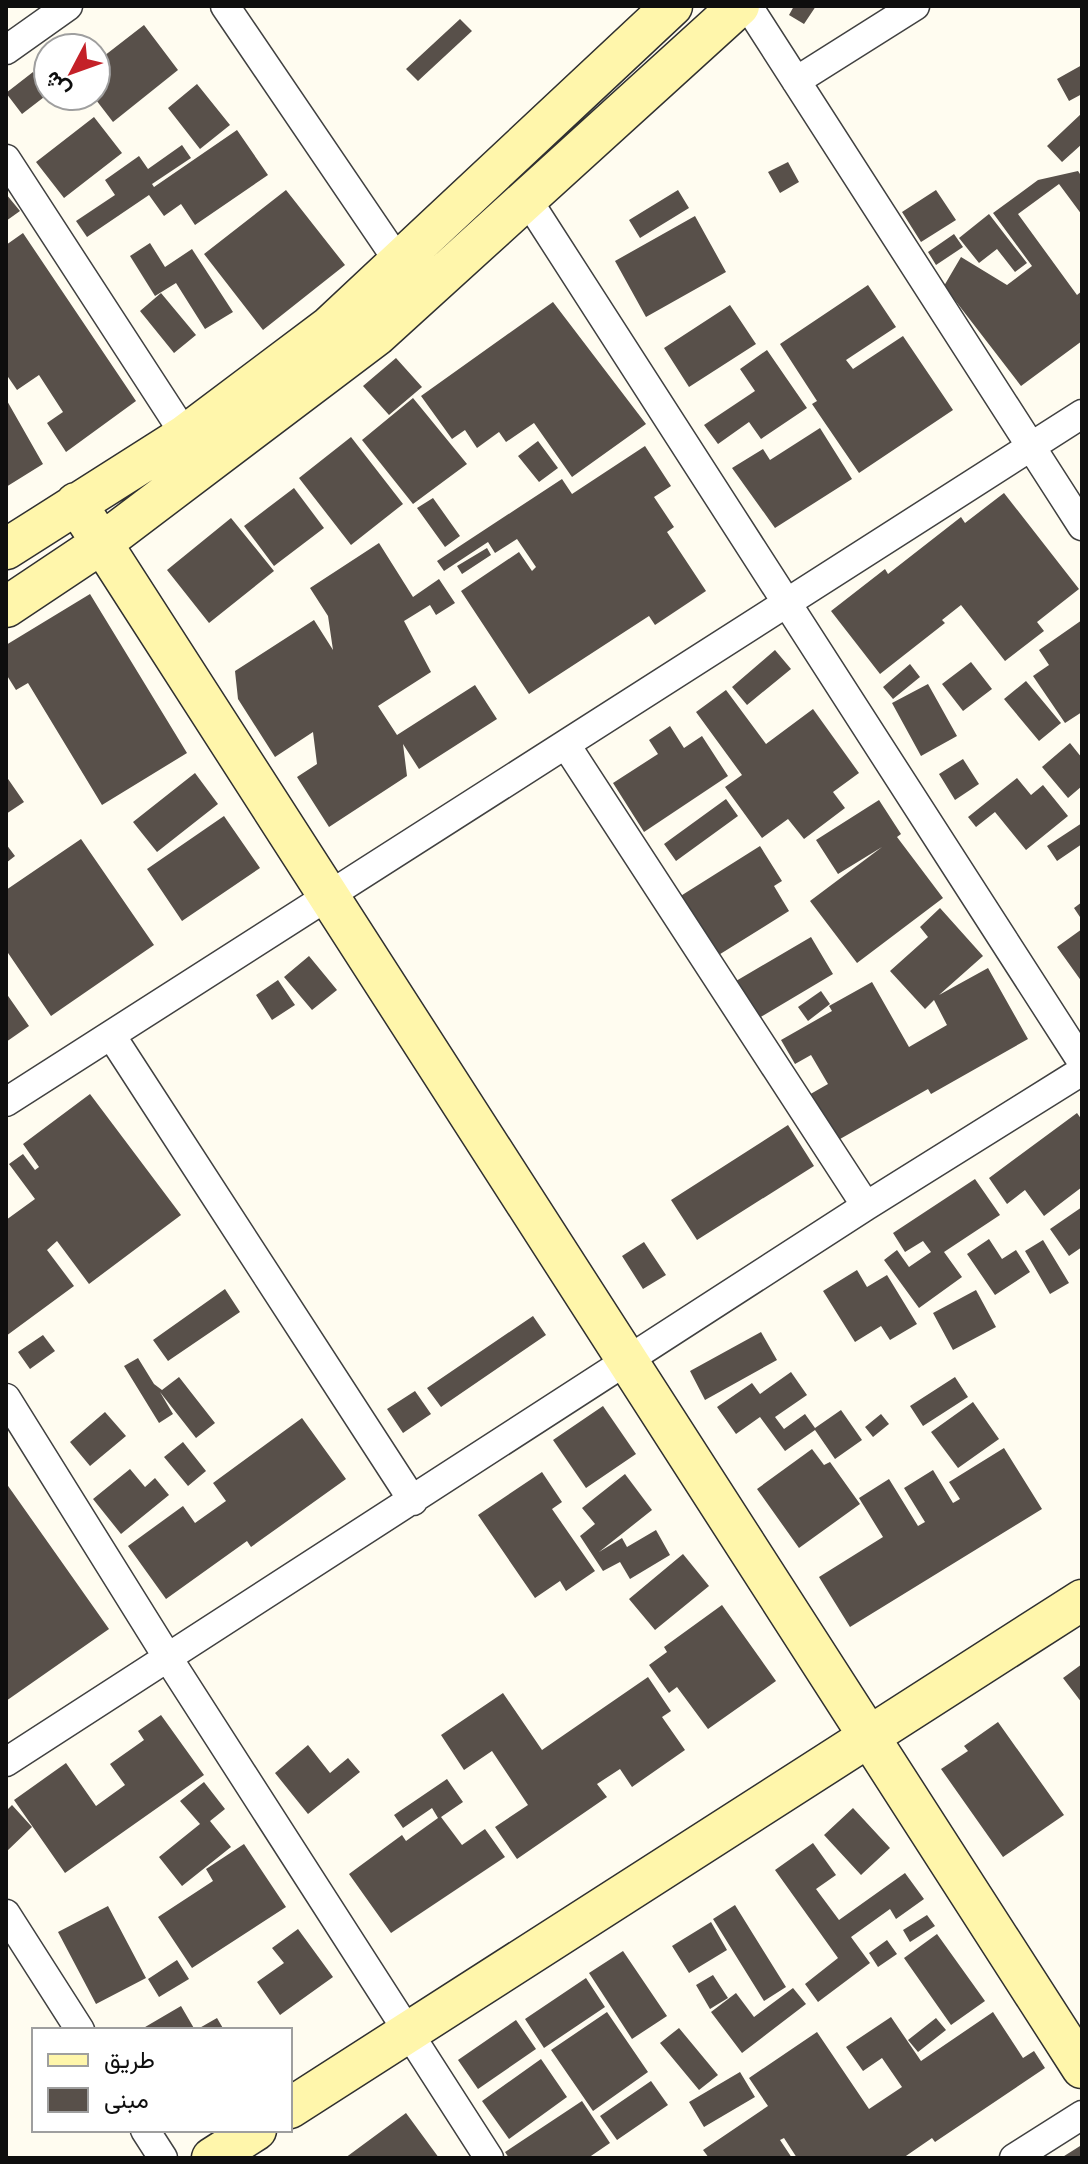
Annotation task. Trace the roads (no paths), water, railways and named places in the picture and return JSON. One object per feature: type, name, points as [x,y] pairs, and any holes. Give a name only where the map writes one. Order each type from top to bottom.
[{"type":"street","points":[[6,50],[68,6]]},
{"type":"street","points":[[225,6],[420,295]]},
{"type":"street","points":[[6,607],[102,543],[195,450],[672,6]]},
{"type":"street","points":[[6,549],[76,503],[195,450],[377,335],[739,6]]},
{"type":"street","points":[[748,6],[1082,526]]},
{"type":"street","points":[[796,81],[915,6]]},
{"type":"street","points":[[6,159],[195,450]]},
{"type":"street","points":[[527,199],[1082,1062]]},
{"type":"street","points":[[6,1102],[1082,414]]},
{"type":"street","points":[[76,503],[1082,2068]]},
{"type":"street","points":[[566,745],[866,1206]]},
{"type":"street","points":[[111,1035],[413,1501]]},
{"type":"street","points":[[6,1762],[866,1206],[1082,1071]]},
{"type":"street","points":[[6,1398],[168,1658],[489,2158]]},
{"type":"street","points":[[292,2107],[1082,1600]]},
{"type":"street","points":[[6,1914],[79,2028]]},
{"type":"street","points":[[1014,2158],[1082,2115]]},
{"type":"street","points":[[146,2132],[163,2158]]},
{"type":"street","points":[[212,2158],[253,2132]]}]
